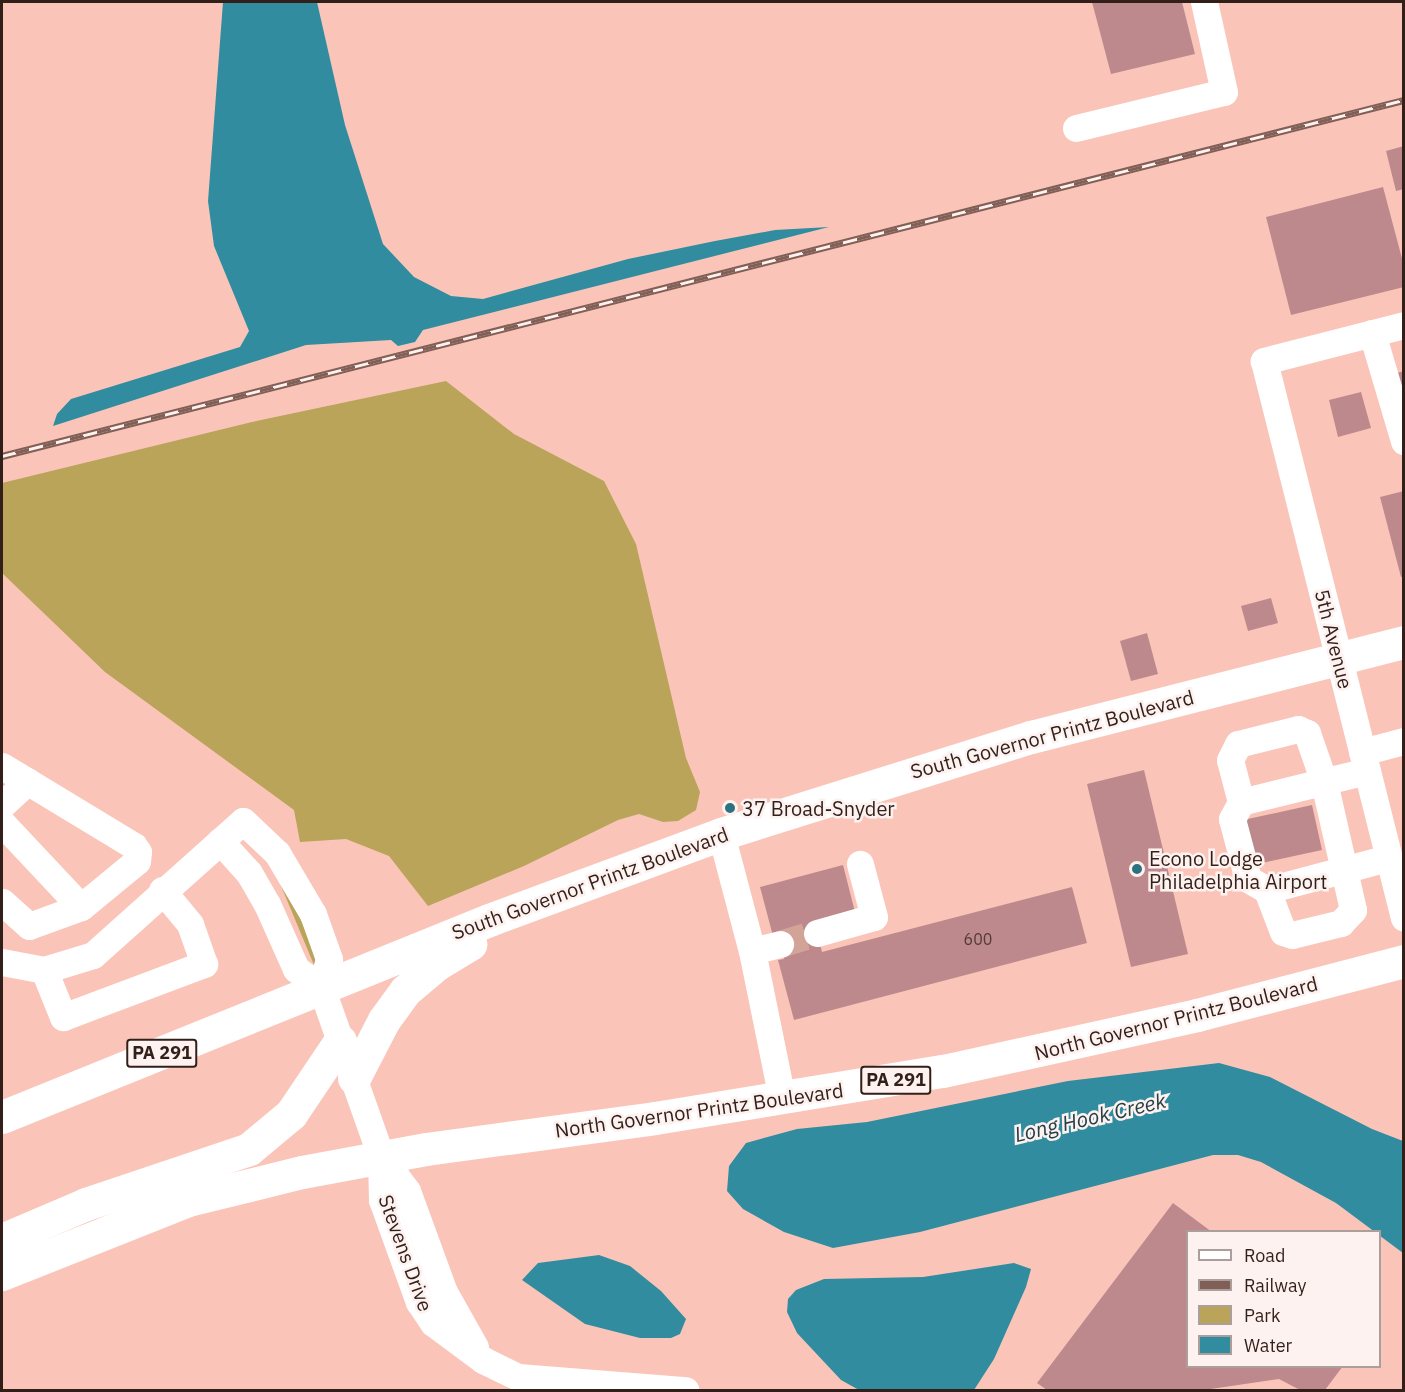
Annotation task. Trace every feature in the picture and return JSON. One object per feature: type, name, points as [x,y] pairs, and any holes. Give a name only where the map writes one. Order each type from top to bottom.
[{"type":"main road","name":"South Governor Printz Boulevard","points":[[2,1117],[321,987],[546,899],[721,834],[959,757],[1404,642]]},
{"type":"main road","points":[[354,1078],[390,1010],[415,981],[546,899]]},
{"type":"main road","name":"North Governor Printz Boulevard","points":[[2,1274],[188,1200],[381,1156],[782,1099],[997,1061],[1197,1015],[1404,961]]},
{"type":"main road","points":[[2,1240],[86,1204],[249,1149],[291,1114],[340,1041]]},
{"type":"street","points":[[1076,128],[1224,92],[1204,2]]},
{"type":"street","points":[[1404,325],[1372,333],[1404,441]]},
{"type":"street","name":"5th Avenue","points":[[1372,333],[1264,361],[1404,918]]},
{"type":"street","points":[[1298,729],[1307,733],[1324,782],[1353,910],[1349,919],[1301,934],[1282,932],[1267,890],[1248,879],[1232,819],[1241,802],[1230,760],[1233,750],[1238,744],[1298,729]]},
{"type":"street","points":[[1241,802],[1324,782],[1404,741]]},
{"type":"street","points":[[2,766],[134,846],[138,852],[137,861],[81,907],[29,926],[2,902]]},
{"type":"street","points":[[2,805],[28,781]]},
{"type":"street","points":[[2,962],[44,970],[93,955],[162,890],[243,821],[277,853],[313,914],[329,959],[321,987],[296,969],[261,893],[220,841]]},
{"type":"street","points":[[2,823],[81,907]]},
{"type":"street","points":[[721,834],[752,951],[782,1099]]},
{"type":"street","points":[[1267,890],[1389,858]]},
{"type":"street","points":[[817,933],[874,917],[860,864]]},
{"type":"street","points":[[44,970],[63,1017],[204,964],[190,924],[162,890]]},
{"type":"street","points":[[752,951],[780,944]]},
{"type":"street","name":"Stevens Drive","points":[[321,987],[381,1156],[382,1200],[424,1312],[483,1360],[518,1377],[572,1387],[685,1390]]},
{"type":"green space","points":[[446,381],[514,434],[604,481],[636,544],[686,758],[700,792],[696,810],[678,821],[663,822],[639,814],[618,820],[524,866],[428,906],[389,856],[346,839],[300,842],[294,810],[105,672],[2,573],[2,483],[252,422]]},
{"type":"green space","points":[[277,876],[285,880],[319,964],[314,965]]},
{"type":"water","points":[[223,2],[317,2],[345,125],[383,244],[414,277],[451,296],[483,299],[628,259],[775,230],[829,227],[423,330],[415,342],[398,346],[391,340],[306,345],[53,426],[57,414],[71,399],[240,347],[249,331],[214,246],[208,201]]},
{"type":"water","name":"Long Hook Creek","points":[[1219,1063],[1270,1077],[1372,1129],[1403,1141],[1403,1253],[1381,1237],[1381,1230],[1372,1230],[1336,1203],[1261,1162],[1238,1155],[1213,1155],[920,1232],[833,1248],[784,1232],[743,1209],[727,1191],[729,1166],[746,1143],[797,1129],[867,1122],[1068,1081]]},
{"type":"water","points":[[599,1255],[630,1266],[661,1291],[686,1319],[680,1334],[671,1338],[640,1338],[585,1324],[522,1280],[538,1263]]},
{"type":"water","points":[[1014,1263],[1031,1269],[1026,1287],[994,1359],[974,1390],[859,1390],[841,1380],[797,1333],[787,1312],[788,1299],[796,1290],[824,1279],[923,1277]]},
{"type":"building","points":[[1092,2],[1182,2],[1195,54],[1111,74]]},
{"type":"building","points":[[1404,146],[1404,189],[1396,191],[1386,151]]},
{"type":"building","points":[[1383,187],[1404,266],[1404,287],[1291,315],[1266,217]]},
{"type":"building","points":[[1404,371],[1404,421],[1390,375]]},
{"type":"building","points":[[1361,392],[1371,428],[1338,437],[1329,400]]},
{"type":"building","points":[[1404,491],[1404,576],[1401,577],[1380,497]]},
{"type":"building","points":[[1271,598],[1278,623],[1248,631],[1241,606]]},
{"type":"building","points":[[1147,633],[1158,674],[1131,681],[1120,641]]},
{"type":"building","name":"Econo Lodge Philadelphia Airport","points":[[1144,770],[1188,954],[1131,967],[1087,784]]},
{"type":"building","points":[[1312,805],[1322,850],[1253,865],[1243,820]]},
{"type":"building","points":[[843,865],[855,912],[815,923],[822,952],[1072,887],[1087,943],[794,1020],[778,960],[784,959],[778,934],[773,936],[760,887]]},
{"type":"building","points":[[1173,1203],[1209,1230],[1186,1230],[1186,1368],[1342,1368],[1325,1390],[1300,1390],[1279,1379],[1204,1390],[1047,1390],[1037,1383]]},
{"type":"tunnel","points":[[780,944],[817,933]]},
{"type":"railway","points":[[2,456],[1404,100]]},
{"type":"place","name":"37 Broad-Snyder","points":[[730,808]]},
{"type":"place","name":"Econo Lodge Philadelphia Airport","points":[[1137,869]]}]
